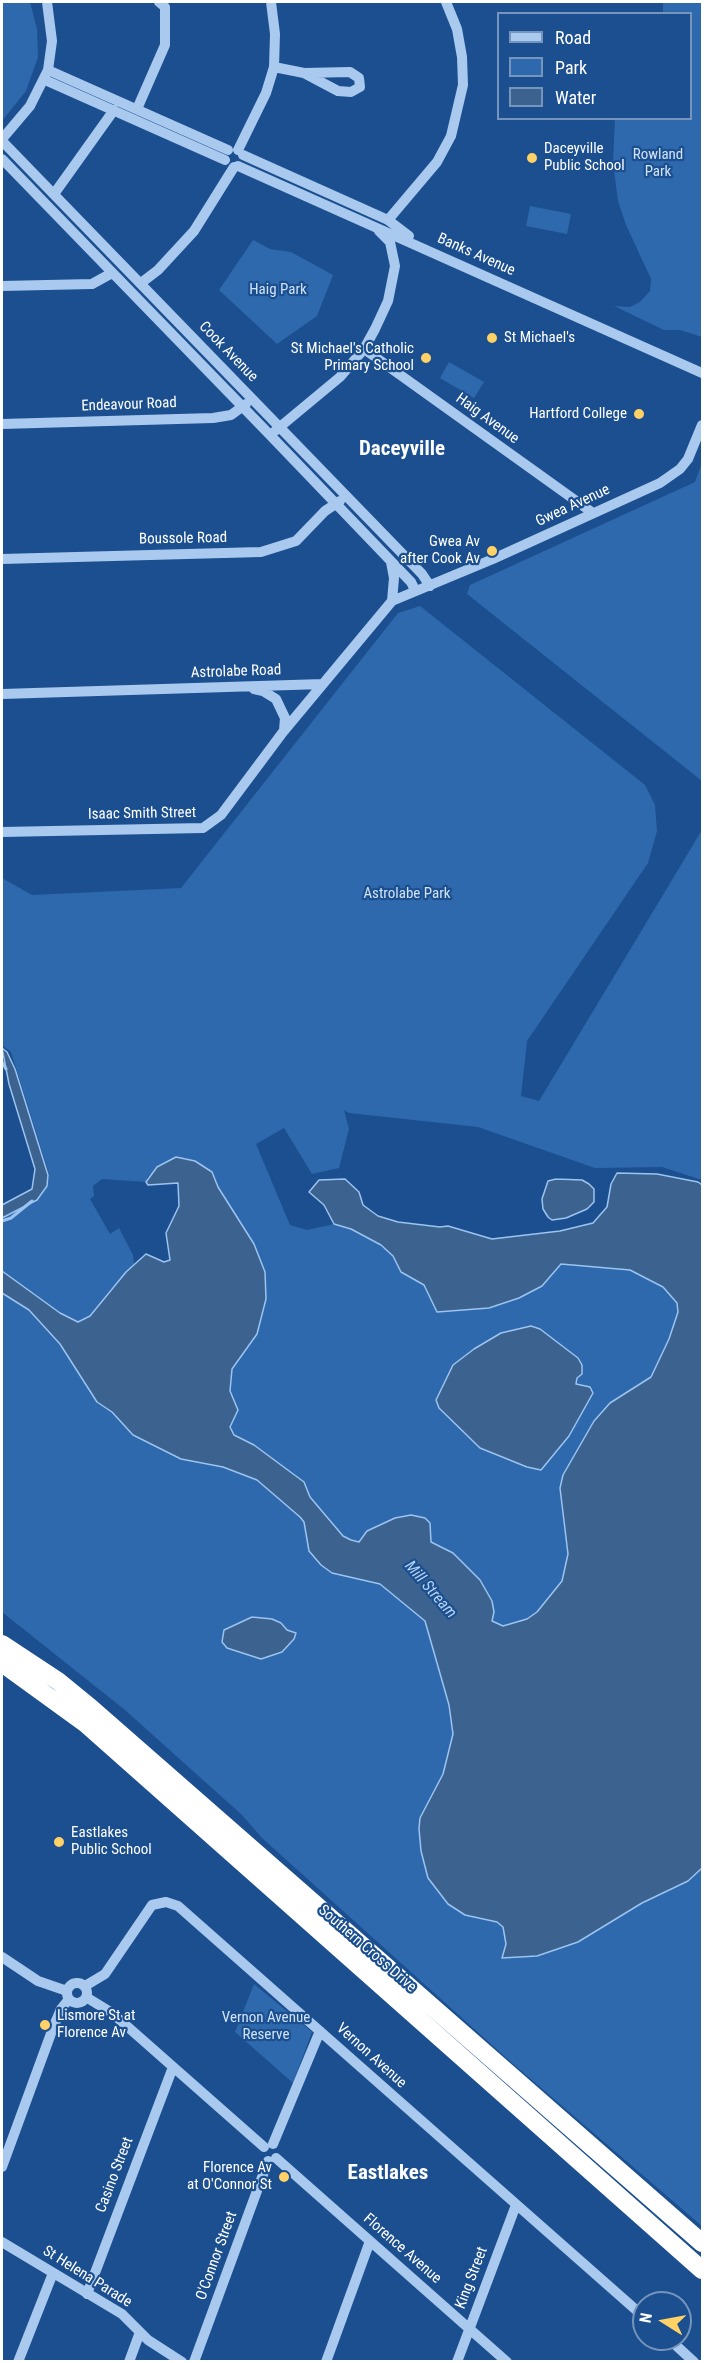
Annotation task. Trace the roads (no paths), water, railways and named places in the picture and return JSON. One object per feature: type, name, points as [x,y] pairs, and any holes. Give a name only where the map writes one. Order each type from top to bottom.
[{"type":"highway","name":"Southern Cross Drive","points":[[2,1644],[58,1681],[92,1708],[543,2117]]},
{"type":"highway","name":"Southern Cross Drive","points":[[2,1663],[86,1724],[564,2135],[702,2243]]},
{"type":"highway","name":"Southern Cross Drive","points":[[564,2135],[702,2270]]},
{"type":"street","points":[[2,140],[30,106],[46,75],[52,41],[47,2]]},
{"type":"street","points":[[141,283],[158,270],[194,231],[218,189],[266,93],[274,67],[275,34],[271,2]]},
{"type":"street","points":[[388,220],[437,162],[451,136],[463,85],[457,29],[446,2]]},
{"type":"street","points":[[137,109],[162,54],[166,32],[165,3]]},
{"type":"street","points":[[274,67],[304,73]]},
{"type":"street","name":"Banks Avenue","points":[[46,75],[137,109],[374,227],[702,373]]},
{"type":"street","name":"Banks Avenue","points":[[46,75],[114,110],[388,220],[415,239],[702,367]]},
{"type":"street","points":[[54,194],[114,110]]},
{"type":"street","name":"Cook Avenue","points":[[2,140],[252,398],[274,431],[336,504],[416,590]]},
{"type":"street","name":"Cook Avenue","points":[[2,159],[242,407],[274,431],[345,496],[430,586]]},
{"type":"street","points":[[274,431],[330,386],[364,349],[383,313],[394,274],[393,249],[374,227]]},
{"type":"street","points":[[2,286],[92,284],[112,273]]},
{"type":"street","name":"Haig Avenue","points":[[364,349],[593,513]]},
{"type":"street","name":"Endeavour Road","points":[[2,424],[213,418],[231,415],[252,398]]},
{"type":"street","name":"Gwea Avenue","points":[[430,586],[672,476],[688,459],[702,425]]},
{"type":"street","name":"Boussole Road","points":[[2,559],[276,550],[296,541],[325,511],[345,496]]},
{"type":"street","points":[[391,562],[394,578],[392,602]]},
{"type":"street","points":[[323,684],[392,602],[430,586]]},
{"type":"street","name":"Astrolabe Road","points":[[2,694],[323,684]]},
{"type":"street","name":"Isaac Smith Street","points":[[2,832],[203,828],[221,814],[323,684]]},
{"type":"street","points":[[242,687],[264,691],[276,699],[285,718],[284,732]]},
{"type":"street","name":"Vernon Avenue","points":[[86,1991],[105,1974],[152,1905],[166,1902],[178,1906],[632,2306]]},
{"type":"street","points":[[2,1957],[38,1981],[68,1995],[79,2003],[86,1991]]},
{"type":"street","points":[[2,2167],[70,1985],[76,1982],[172,2067],[269,2146],[279,2151],[272,2159]]},
{"type":"street","points":[[269,2146],[320,2031]]},
{"type":"street","name":"Casino Street","points":[[87,2294],[172,2067]]},
{"type":"street","name":"Florence Avenue","points":[[272,2159],[507,2361]]},
{"type":"street","name":"O'Connor Street","points":[[194,2361],[272,2159]]},
{"type":"street","name":"King Street","points":[[457,2361],[516,2205]]},
{"type":"street","points":[[326,2361],[370,2241]]},
{"type":"street","name":"St Helena Parade","points":[[2,2242],[122,2314],[154,2344],[182,2361]]},
{"type":"street","points":[[18,2361],[52,2273]]},
{"type":"street","points":[[129,2361],[140,2332]]},
{"type":"street","points":[[683,2351],[694,2361]]},
{"type":"water","points":[[2,1048],[7,1052],[15,1069],[48,1175],[47,1186],[37,1200],[2,1218],[2,1205],[32,1189],[35,1169],[9,1084]]},
{"type":"water","name":"Mill Stream","points":[[176,1157],[195,1161],[212,1172],[218,1187],[254,1244],[265,1272],[266,1299],[257,1334],[232,1369],[230,1391],[238,1410],[230,1427],[234,1435],[254,1445],[304,1482],[310,1497],[343,1536],[351,1540],[359,1542],[367,1531],[395,1518],[411,1515],[425,1518],[430,1523],[431,1542],[453,1553],[480,1580],[492,1601],[494,1612],[492,1621],[503,1626],[527,1619],[537,1612],[562,1581],[568,1554],[560,1488],[563,1475],[594,1421],[610,1403],[651,1377],[669,1339],[678,1312],[677,1303],[663,1287],[630,1270],[561,1264],[542,1286],[519,1298],[489,1308],[437,1312],[424,1285],[401,1272],[393,1256],[381,1245],[351,1229],[334,1224],[324,1205],[309,1192],[319,1180],[345,1179],[359,1192],[363,1205],[378,1216],[398,1222],[448,1226],[492,1239],[560,1231],[593,1223],[607,1207],[611,1184],[617,1173],[657,1174],[698,1182],[702,1185],[702,1868],[688,1881],[642,1903],[578,1942],[537,1956],[502,1958],[506,1944],[503,1927],[497,1922],[465,1915],[448,1904],[428,1878],[421,1851],[420,1818],[443,1774],[453,1734],[449,1705],[425,1621],[380,1584],[332,1573],[321,1565],[309,1551],[304,1522],[257,1480],[223,1467],[181,1459],[133,1435],[112,1412],[97,1402],[60,1344],[29,1310],[2,1293],[2,1271],[60,1313],[78,1322],[90,1316],[126,1272],[146,1254],[164,1262],[170,1260],[166,1233],[179,1206],[178,1183],[148,1185],[146,1182],[157,1167]]},
{"type":"water","points":[[582,1180],[589,1184],[594,1189],[594,1202],[587,1209],[566,1218],[552,1220],[543,1209],[542,1199],[548,1181]]},
{"type":"water","points":[[531,1326],[540,1329],[578,1358],[582,1365],[582,1374],[577,1378],[576,1384],[590,1387],[593,1393],[569,1436],[541,1470],[527,1467],[480,1448],[439,1408],[436,1400],[453,1365],[501,1333]]},
{"type":"water","points":[[252,1617],[272,1619],[281,1623],[287,1630],[296,1633],[294,1639],[282,1652],[261,1659],[227,1648],[222,1642],[224,1630]]},
{"type":"waterway","points":[[2,1062],[6,1069]]},
{"type":"waterway","points":[[2,1221],[11,1218],[32,1201]]},
{"type":"place","name":"Daceyville Public School","points":[[532,158]]},
{"type":"place","name":"St Michael's","points":[[492,338]]},
{"type":"place","name":"St Michael's Catholic Primary School","points":[[426,358]]},
{"type":"place","name":"Hartford College","points":[[639,414]]},
{"type":"place","name":"Gwea Av after Cook Av","points":[[492,551]]},
{"type":"place","name":"Eastlakes Public School","points":[[59,1842]]},
{"type":"place","name":"Lismore St at Florence Av","points":[[45,2025]]},
{"type":"place","name":"Florence Av at O'Connor St","points":[[284,2177]]},
{"type":"district","name":"Daceyville","points":[[402,450]]},
{"type":"district","name":"Eastlakes","points":[[388,2174]]},
{"type":"park label","name":"Rowland Park","points":[[658,164]]},
{"type":"park label","name":"Haig Park","points":[[278,290]]},
{"type":"park label","name":"Astrolabe Park","points":[[407,894]]},
{"type":"park label","name":"Vernon Avenue Reserve","points":[[266,2026]]}]
